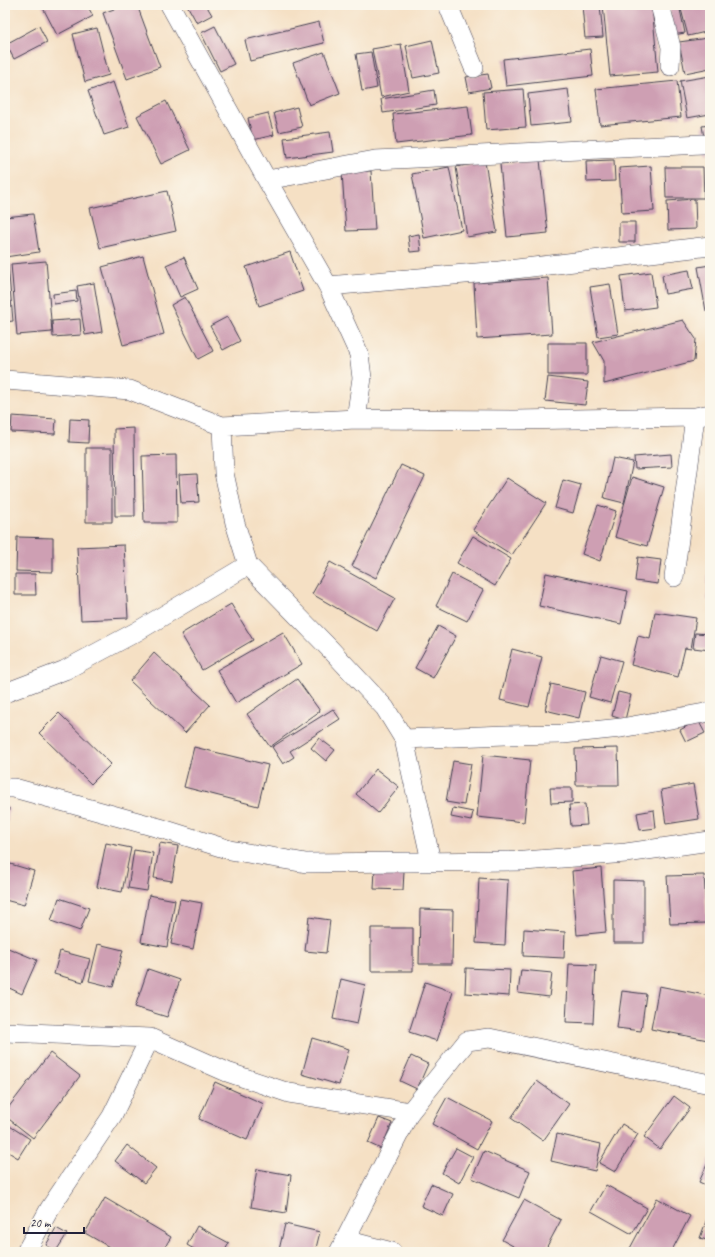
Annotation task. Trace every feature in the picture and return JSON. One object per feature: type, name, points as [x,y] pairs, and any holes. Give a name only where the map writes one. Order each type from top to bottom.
[{"type":"street","points":[[170,5],[267,180],[328,286],[359,354],[362,378],[356,420]]},
{"type":"street","points":[[448,5],[474,68]]},
{"type":"street","points":[[660,5],[671,47],[670,66]]},
{"type":"street","points":[[267,180],[375,160],[702,144]]},
{"type":"street","points":[[328,286],[499,271],[710,246]]},
{"type":"street","points":[[5,380],[130,390],[222,426],[356,420],[515,420],[702,416],[674,578]]},
{"type":"street","points":[[222,426],[224,473],[235,523],[248,565],[385,708],[404,739],[432,861]]},
{"type":"street","points":[[5,693],[71,666],[136,632],[248,565]]},
{"type":"street","points":[[404,739],[563,734],[621,728],[710,712]]},
{"type":"street","points":[[5,788],[14,788],[125,818],[230,850],[306,863],[524,861],[626,853],[710,841]]},
{"type":"street","points":[[5,1032],[150,1038],[227,1072],[289,1093],[410,1112]]},
{"type":"street","points":[[26,1252],[50,1208],[112,1116],[150,1038]]},
{"type":"street","points":[[392,1252],[342,1246],[410,1112],[467,1041],[488,1038],[710,1084]]},
{"type":"building","points":[[87,5],[93,16],[57,35],[42,6]]},
{"type":"building","points":[[125,5],[137,5],[160,67],[127,79],[103,13]]},
{"type":"building","points":[[187,5],[206,5],[212,15],[197,23]]},
{"type":"building","points":[[582,5],[600,5],[603,37],[585,38]]},
{"type":"building","points":[[603,5],[652,5],[658,72],[610,76]]},
{"type":"building","points":[[669,5],[679,5],[685,33],[673,35]]},
{"type":"building","points":[[680,5],[710,5],[710,31],[688,36]]},
{"type":"building","points":[[319,22],[324,43],[250,61],[245,40]]},
{"type":"building","points":[[39,26],[47,42],[14,59],[6,44]]},
{"type":"building","points":[[215,26],[234,64],[220,71],[201,33]]},
{"type":"building","points":[[97,28],[109,75],[85,82],[73,34]]},
{"type":"building","points":[[708,38],[710,68],[685,73],[679,42]]},
{"type":"building","points":[[432,40],[439,73],[413,78],[406,46]]},
{"type":"building","points":[[401,44],[409,91],[381,97],[372,49]]},
{"type":"building","points":[[590,49],[593,76],[506,86],[503,59]]},
{"type":"building","points":[[324,52],[340,93],[309,105],[293,63]]},
{"type":"building","points":[[371,52],[377,88],[362,91],[356,54]]},
{"type":"building","points":[[488,74],[491,88],[469,92],[466,77]]},
{"type":"building","points":[[710,76],[710,114],[687,118],[680,81]]},
{"type":"building","points":[[677,81],[681,117],[600,125],[596,89]]},
{"type":"building","points":[[113,82],[129,127],[104,135],[88,91]]},
{"type":"building","points":[[523,89],[526,127],[486,130],[483,92]]},
{"type":"building","points":[[568,89],[572,122],[531,126],[528,94]]},
{"type":"building","points":[[434,90],[436,105],[383,113],[381,99]]},
{"type":"building","points":[[166,101],[190,150],[161,164],[137,116]]},
{"type":"building","points":[[468,106],[472,135],[396,144],[393,114]]},
{"type":"building","points":[[297,107],[302,127],[279,132],[274,113]]},
{"type":"building","points":[[268,113],[274,135],[253,140],[248,118]]},
{"type":"building","points":[[710,125],[710,153],[707,154],[702,126]]},
{"type":"building","points":[[330,132],[333,152],[287,158],[284,138]]},
{"type":"building","points":[[540,160],[548,233],[507,237],[500,164]]},
{"type":"building","points":[[614,160],[615,181],[587,182],[586,161]]},
{"type":"building","points":[[485,162],[497,232],[467,237],[456,167]]},
{"type":"building","points":[[651,166],[654,211],[622,213],[619,168]]},
{"type":"building","points":[[449,167],[462,230],[424,238],[412,174]]},
{"type":"building","points":[[665,167],[703,167],[704,198],[666,198]]},
{"type":"building","points":[[371,171],[375,230],[346,231],[342,172]]},
{"type":"building","points":[[167,191],[176,231],[100,248],[90,208]]},
{"type":"building","points":[[695,199],[696,229],[668,230],[667,201]]},
{"type":"building","points":[[33,214],[39,252],[5,257],[5,217]]},
{"type":"building","points":[[619,222],[635,222],[635,242],[619,242]]},
{"type":"building","points":[[419,234],[421,251],[410,252],[408,236]]},
{"type":"building","points":[[290,252],[303,291],[259,306],[246,267]]},
{"type":"building","points":[[143,256],[164,334],[123,345],[102,267]]},
{"type":"building","points":[[184,257],[198,289],[180,297],[166,265]]},
{"type":"building","points":[[46,261],[52,332],[17,335],[11,264]]},
{"type":"building","points":[[8,264],[13,321],[5,322],[5,265]]},
{"type":"building","points":[[710,265],[710,310],[706,311],[698,267]]},
{"type":"building","points":[[689,270],[693,289],[665,294],[662,275]]},
{"type":"building","points":[[651,272],[656,307],[625,311],[621,276]]},
{"type":"building","points":[[548,278],[552,334],[477,339],[474,283]]},
{"type":"building","points":[[94,283],[102,332],[85,335],[77,286]]},
{"type":"building","points":[[610,284],[618,334],[598,337],[590,287]]},
{"type":"building","points":[[76,291],[77,301],[54,304],[53,294]]},
{"type":"building","points":[[185,297],[213,351],[198,359],[171,305]]},
{"type":"building","points":[[227,317],[240,341],[223,350],[210,326]]},
{"type":"building","points":[[80,319],[81,335],[53,337],[52,321]]},
{"type":"building","points":[[683,320],[696,339],[694,361],[604,384],[604,361],[593,342]]},
{"type":"building","points":[[548,343],[587,343],[587,375],[548,375]]},
{"type":"building","points":[[548,377],[588,382],[585,405],[545,401]]},
{"type":"building","points":[[12,416],[56,419],[55,434],[11,432]]},
{"type":"building","points":[[70,419],[89,420],[88,443],[69,442]]},
{"type":"building","points":[[134,428],[135,516],[115,516],[114,429]]},
{"type":"building","points":[[86,448],[112,448],[112,522],[86,522]]},
{"type":"building","points":[[671,454],[672,467],[635,469],[634,457]]},
{"type":"building","points":[[176,455],[177,523],[144,523],[142,456]]},
{"type":"building","points":[[613,458],[633,462],[624,503],[604,498]]},
{"type":"building","points":[[401,465],[425,476],[376,578],[352,566]]},
{"type":"building","points":[[197,474],[199,502],[181,503],[179,475]]},
{"type":"building","points":[[632,477],[664,487],[647,546],[615,537]]},
{"type":"building","points":[[507,478],[546,503],[512,555],[473,530]]},
{"type":"building","points":[[563,480],[581,485],[573,513],[555,508]]},
{"type":"building","points":[[598,505],[616,511],[600,561],[582,554]]},
{"type":"building","points":[[473,536],[511,559],[495,586],[457,563]]},
{"type":"building","points":[[17,537],[53,538],[53,572],[16,571]]},
{"type":"building","points":[[124,545],[128,618],[81,620],[77,547]]},
{"type":"building","points":[[638,557],[661,560],[658,584],[635,581]]},
{"type":"building","points":[[708,561],[710,561],[710,600],[707,600]]},
{"type":"building","points":[[330,562],[395,598],[377,631],[312,594]]},
{"type":"building","points":[[546,573],[628,591],[621,624],[539,606]]},
{"type":"building","points":[[15,574],[35,574],[36,595],[15,595]]},
{"type":"building","points":[[452,574],[483,590],[467,621],[436,606]]},
{"type":"building","points":[[231,604],[253,640],[202,670],[181,634]]},
{"type":"building","points":[[655,612],[696,618],[691,649],[685,648],[678,677],[631,665],[638,636],[650,639]]},
{"type":"building","points":[[438,626],[456,636],[433,678],[415,668]]},
{"type":"building","points":[[283,632],[302,664],[236,703],[217,670]]},
{"type":"building","points":[[695,633],[710,634],[710,650],[693,648]]},
{"type":"building","points":[[512,649],[542,657],[529,707],[500,700]]},
{"type":"building","points":[[154,653],[210,705],[185,733],[130,681]]},
{"type":"building","points":[[601,655],[622,661],[610,703],[589,697]]},
{"type":"building","points":[[297,679],[320,711],[270,747],[247,714]]},
{"type":"building","points":[[551,684],[585,692],[579,718],[545,710]]},
{"type":"building","points":[[618,692],[631,695],[625,720],[612,716]]},
{"type":"building","points":[[333,709],[340,719],[290,751],[294,757],[283,764],[272,747]]},
{"type":"building","points":[[59,713],[111,764],[91,784],[39,733]]},
{"type":"building","points":[[698,720],[705,733],[686,742],[680,730]]},
{"type":"building","points":[[319,738],[335,750],[326,761],[311,748]]},
{"type":"building","points":[[194,747],[268,765],[258,806],[184,787]]},
{"type":"building","points":[[618,748],[619,785],[576,785],[575,749]]},
{"type":"building","points":[[483,755],[530,760],[524,822],[477,817]]},
{"type":"building","points":[[453,761],[471,764],[464,805],[446,802]]},
{"type":"building","points":[[376,769],[399,787],[378,813],[356,794]]},
{"type":"building","points":[[693,784],[699,819],[666,824],[661,790]]},
{"type":"building","points":[[550,788],[572,788],[572,802],[551,803]]},
{"type":"building","points":[[585,804],[587,825],[571,826],[569,805]]},
{"type":"building","points":[[5,807],[9,808],[6,833],[5,833]]},
{"type":"building","points":[[453,808],[473,812],[471,821],[451,817]]},
{"type":"building","points":[[654,810],[656,828],[640,830],[637,813]]},
{"type":"building","points":[[106,843],[131,848],[122,892],[97,887]]},
{"type":"building","points":[[160,843],[178,846],[172,881],[154,878]]},
{"type":"building","points":[[134,850],[153,853],[147,891],[128,888]]},
{"type":"building","points":[[7,863],[34,871],[24,905],[5,900],[5,872]]},
{"type":"building","points":[[601,868],[606,932],[577,935],[572,871]]},
{"type":"building","points":[[375,869],[404,871],[403,890],[374,889]]},
{"type":"building","points":[[704,875],[707,923],[670,924],[667,876]]},
{"type":"building","points":[[479,878],[508,880],[505,945],[476,943]]},
{"type":"building","points":[[613,880],[644,881],[644,943],[613,943]]},
{"type":"building","points":[[149,895],[175,900],[167,947],[141,942]]},
{"type":"building","points":[[59,898],[89,908],[80,931],[51,921]]},
{"type":"building","points":[[180,899],[202,903],[193,949],[171,944]]},
{"type":"building","points":[[420,909],[453,910],[452,964],[419,964]]},
{"type":"building","points":[[309,917],[330,920],[326,953],[305,951]]},
{"type":"building","points":[[371,928],[413,928],[413,971],[371,971]]},
{"type":"building","points":[[524,929],[565,932],[564,958],[523,956]]},
{"type":"building","points":[[98,944],[123,950],[113,987],[89,981]]},
{"type":"building","points":[[8,948],[37,960],[22,994],[5,986],[5,954]]},
{"type":"building","points":[[60,951],[90,959],[83,982],[54,974]]},
{"type":"building","points":[[569,964],[596,965],[593,1023],[566,1022]]},
{"type":"building","points":[[466,968],[510,970],[509,996],[465,993]]},
{"type":"building","points":[[148,969],[180,980],[167,1017],[135,1007]]},
{"type":"building","points":[[521,970],[552,973],[549,997],[518,993]]},
{"type":"building","points":[[341,979],[365,985],[357,1024],[333,1019]]},
{"type":"building","points":[[425,982],[453,992],[437,1041],[409,1032]]},
{"type":"building","points":[[659,986],[710,996],[710,1032],[708,1040],[651,1029]]},
{"type":"building","points":[[622,991],[646,994],[641,1031],[617,1028]]},
{"type":"building","points":[[312,1038],[349,1049],[339,1085],[302,1074]]},
{"type":"building","points":[[50,1053],[80,1076],[33,1138],[5,1116],[5,1112]]},
{"type":"building","points":[[411,1056],[428,1064],[417,1089],[400,1081]]},
{"type":"building","points":[[537,1081],[569,1104],[543,1141],[511,1118]]},
{"type":"building","points":[[215,1082],[264,1104],[247,1140],[199,1119]]},
{"type":"building","points":[[674,1096],[690,1108],[660,1149],[644,1137]]},
{"type":"building","points":[[447,1097],[492,1121],[477,1149],[432,1124]]},
{"type":"building","points":[[379,1118],[392,1123],[381,1149],[368,1143]]},
{"type":"building","points":[[5,1123],[30,1139],[18,1158],[5,1150]]},
{"type":"building","points":[[622,1124],[638,1134],[615,1172],[599,1163]]},
{"type":"building","points":[[557,1134],[601,1144],[595,1171],[551,1161]]},
{"type":"building","points":[[127,1145],[156,1168],[144,1183],[115,1161]]},
{"type":"building","points":[[456,1148],[473,1157],[459,1183],[442,1173]]},
{"type":"building","points":[[484,1151],[530,1171],[519,1198],[472,1178]]},
{"type":"building","points":[[710,1158],[710,1187],[699,1182]]},
{"type":"building","points":[[257,1169],[291,1175],[286,1213],[251,1207]]},
{"type":"building","points":[[431,1184],[453,1194],[443,1216],[421,1206]]},
{"type":"building","points":[[606,1185],[647,1208],[632,1234],[591,1211]]},
{"type":"building","points":[[105,1198],[171,1237],[162,1252],[118,1252],[85,1233]]},
{"type":"building","points":[[657,1198],[690,1216],[671,1252],[628,1252]]},
{"type":"building","points":[[524,1200],[561,1220],[544,1252],[524,1252],[502,1240]]},
{"type":"building","points":[[710,1213],[710,1241],[700,1238]]},
{"type":"building","points":[[285,1224],[320,1232],[315,1252],[290,1252],[279,1250]]},
{"type":"building","points":[[197,1226],[229,1243],[224,1252],[199,1252],[187,1245]]},
{"type":"building","points":[[56,1228],[67,1234],[56,1251],[46,1245]]}]
